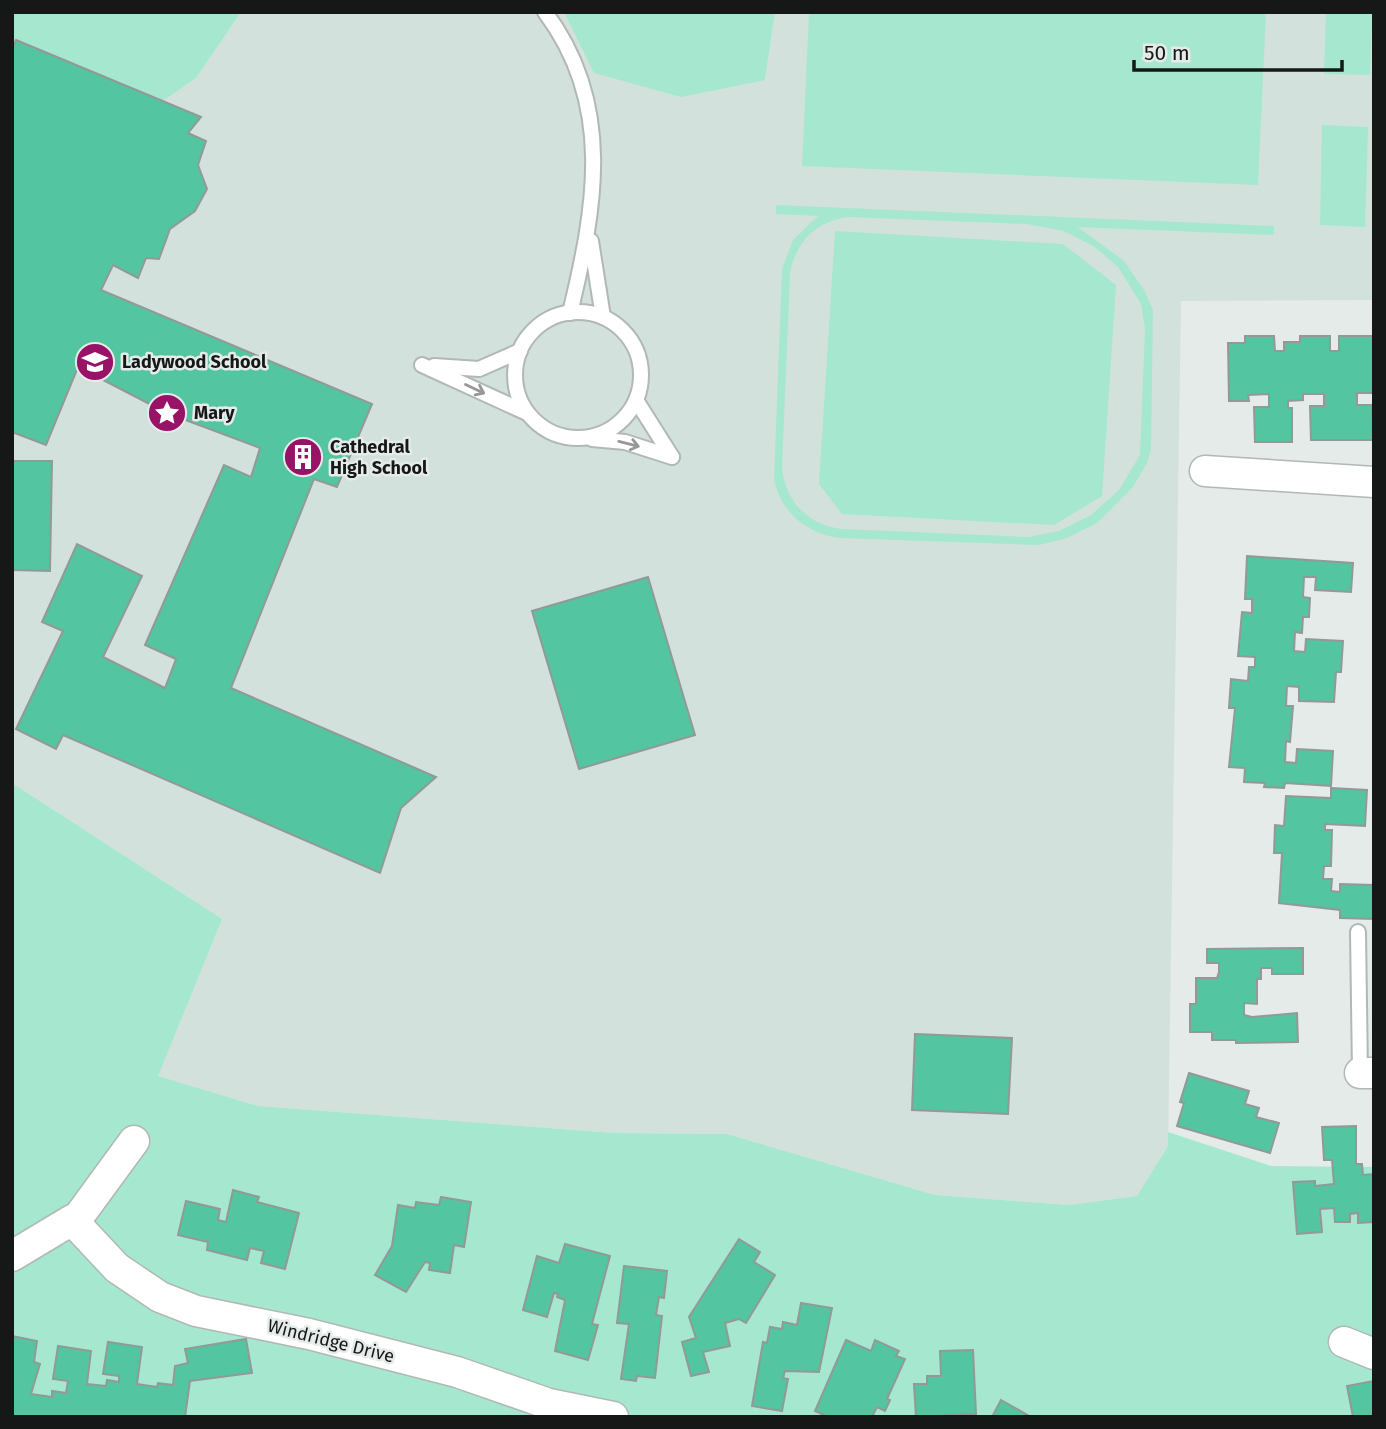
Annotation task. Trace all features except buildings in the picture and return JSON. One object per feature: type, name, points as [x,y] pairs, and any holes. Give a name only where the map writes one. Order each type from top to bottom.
[{"type":"street","points":[[1205,471],[1374,482]]},
{"type":"street","points":[[12,1256],[72,1220],[74,1223],[134,1141]]},
{"type":"street","name":"Windridge Drive","points":[[74,1223],[117,1268],[160,1297],[196,1311],[309,1334],[457,1372],[549,1404],[612,1417]]},
{"type":"street","points":[[1344,1342],[1374,1354]]},
{"type":"lane","points":[[545,12],[565,41],[586,92],[594,167],[589,233],[570,313]]},
{"type":"lane","points":[[589,233],[603,317]]},
{"type":"lane","points":[[527,413],[517,394],[515,372],[520,351],[540,325],[570,313],[603,317],[626,335],[640,361],[641,381],[636,400],[616,426],[585,438]]},
{"type":"lane","points":[[520,351],[479,369],[422,365],[527,413],[553,433],[625,442],[672,457],[636,400]]},
{"type":"lane","points":[[1358,932],[1367,1073]]},
{"type":"shaded area","name":"Cathedral High School","points":[[241,12],[564,12],[595,73],[765,80],[775,12],[1374,12],[1374,300],[1181,301],[1168,1146],[1137,1196],[1069,1205],[935,1195],[727,1134],[615,1133],[258,1106],[157,1076],[222,919],[12,783],[12,206],[196,78]]},
{"type":"green space","points":[[12,12],[241,12],[196,78],[12,206]]},
{"type":"green space","points":[[564,12],[775,12],[765,80],[681,97],[594,73]]},
{"type":"green space","points":[[809,12],[1266,12],[1258,185],[802,166]]},
{"type":"green space","points":[[1326,12],[1372,12],[1370,75],[1324,74]]},
{"type":"green space","points":[[1322,125],[1368,127],[1365,227],[1320,225]]},
{"type":"green space","points":[[776,205],[1274,226],[1274,235],[1078,227],[1124,261],[1144,290],[1153,310],[1151,449],[1147,463],[1133,487],[1097,523],[1067,538],[1039,545],[841,538],[818,532],[798,520],[783,502],[774,480],[782,269],[793,240],[818,216],[776,214]],"holes":[[[848,217],[1027,224],[1064,231],[1095,247],[1118,267],[1141,304],[1145,329],[1140,455],[1119,490],[1091,515],[1059,531],[1028,537],[842,529],[830,527],[809,517],[788,491],[782,468],[790,273],[803,243],[817,228]]]},
{"type":"green space","points":[[835,231],[1063,244],[1116,285],[1102,496],[1054,525],[842,514],[819,484]]},
{"type":"green space","points":[[12,783],[222,919],[158,1076],[258,1106],[615,1133],[727,1134],[935,1195],[1069,1205],[1137,1196],[1168,1146],[1168,1132],[1271,1166],[1374,1167],[1374,1417],[12,1417]]},
{"type":"place","name":"Ladywood School","points":[[95,362]]},
{"type":"place","name":"Mary","points":[[167,413]]},
{"type":"place","name":"Cathedral High School","points":[[303,457]]}]
